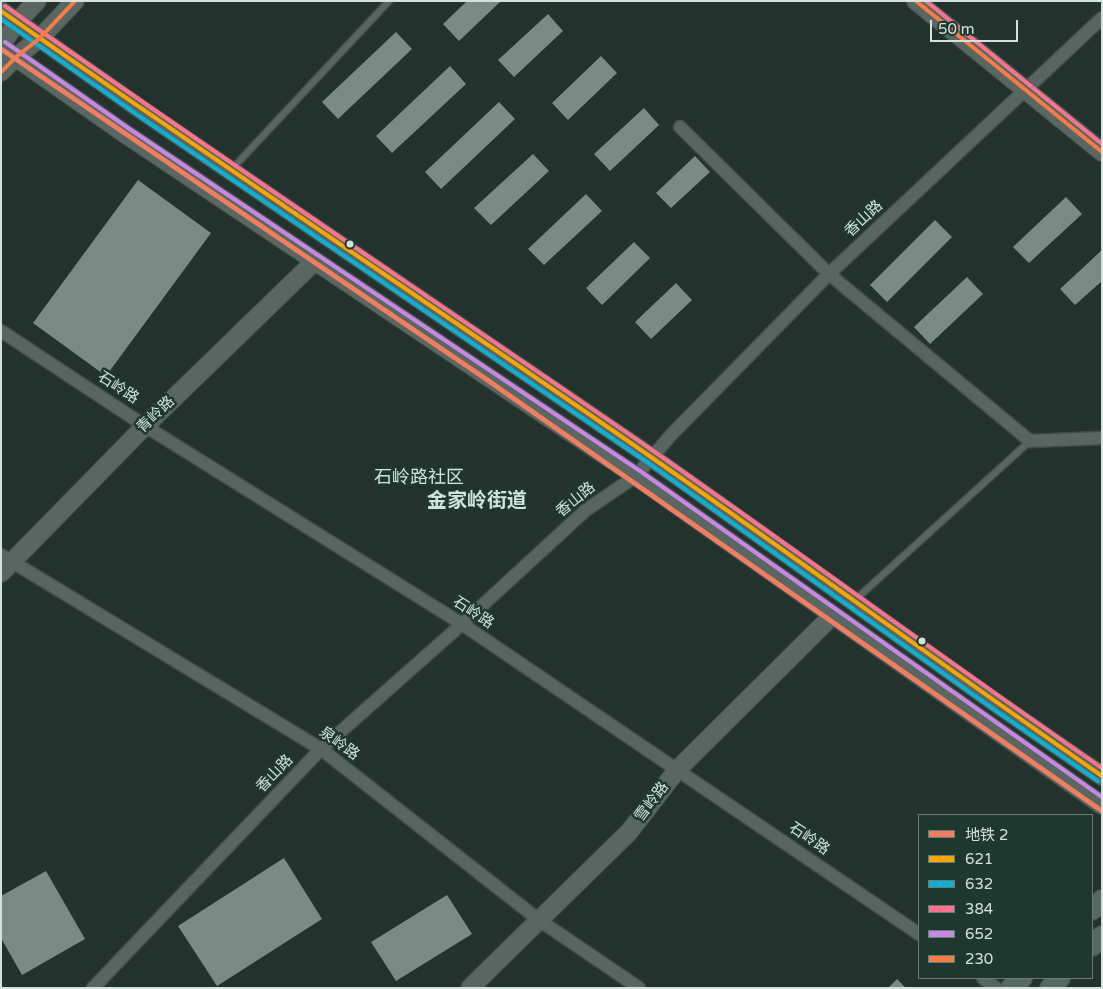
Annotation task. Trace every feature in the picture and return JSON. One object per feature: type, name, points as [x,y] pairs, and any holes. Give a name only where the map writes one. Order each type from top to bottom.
[{"type":"main road","points":[[37,1],[17,22],[1,46],[124,134],[636,476],[1102,805]]},
{"type":"main road","points":[[1,72],[40,38],[75,1]]},
{"type":"main road","points":[[916,1],[1102,152]]},
{"type":"main road","points":[[1,11],[651,457],[1102,776]]},
{"type":"main road","name":"青岭路","points":[[5,564],[315,261]]},
{"type":"main road","name":"雪岭路","points":[[470,988],[629,832],[677,770],[833,615]]},
{"type":"main road","points":[[1093,909],[1102,900]]},
{"type":"main road","points":[[1093,945],[1102,936]]},
{"type":"main road","points":[[1011,988],[1021,979]]},
{"type":"main road","points":[[1050,988],[1059,979]]},
{"type":"street","name":"香山路","points":[[93,988],[321,749],[462,624],[586,510],[636,476],[651,457],[829,274],[1102,18]]},
{"type":"street","points":[[680,127],[829,274],[1030,441],[1102,438]]},
{"type":"street","name":"石岭路","points":[[1,331],[145,426],[462,624],[918,933]]},
{"type":"street","name":"泉岭路","points":[[5,564],[321,749],[539,920],[639,988]]},
{"type":"street","points":[[984,979],[996,988]]},
{"type":"lane","points":[[231,170],[389,1]]},
{"type":"lane","points":[[854,601],[1030,441]]},
{"type":"building","points":[[467,1],[501,1],[459,41],[443,24]]},
{"type":"building","points":[[548,14],[563,31],[514,77],[498,60]]},
{"type":"building","points":[[396,32],[412,49],[338,119],[322,102]]},
{"type":"building","points":[[601,56],[617,73],[568,120],[552,103]]},
{"type":"building","points":[[450,66],[466,84],[392,153],[376,136]]},
{"type":"building","points":[[499,102],[515,119],[441,189],[425,172]]},
{"type":"building","points":[[644,108],[659,125],[610,171],[594,154]]},
{"type":"building","points":[[533,154],[549,171],[491,225],[474,208]]},
{"type":"building","points":[[695,156],[710,172],[671,208],[656,193]]},
{"type":"building","points":[[138,180],[211,233],[106,376],[33,323]]},
{"type":"building","points":[[586,194],[602,211],[544,265],[528,249]]},
{"type":"building","points":[[1066,197],[1082,214],[1029,263],[1013,247]]},
{"type":"building","points":[[935,220],[952,237],[887,302],[870,285]]},
{"type":"building","points":[[634,242],[650,258],[602,305],[586,288]]},
{"type":"building","points":[[1102,250],[1102,281],[1075,305],[1060,289]]},
{"type":"building","points":[[967,277],[983,294],[930,344],[914,327]]},
{"type":"building","points":[[676,283],[692,300],[651,339],[635,322]]},
{"type":"building","points":[[284,858],[322,919],[217,986],[178,926]]},
{"type":"building","points":[[46,871],[85,939],[22,975],[1,938],[1,896]]},
{"type":"building","points":[[447,895],[472,934],[396,981],[371,942]]},
{"type":"building","points":[[897,979],[906,988],[888,988]]},
{"type":"metro line","name":"2","points":[[1,49],[483,377],[1102,811]]},
{"type":"transit line","name":"230","points":[[1,72],[40,38],[75,1]]},
{"type":"transit line","name":"230","points":[[916,1],[1102,152]]},
{"type":"transit line","name":"384","points":[[926,1],[1102,144]]},
{"type":"transit line","name":"384","points":[[5,6],[247,174],[652,450],[1102,768]]},
{"type":"transit line","name":"621","points":[[1,11],[651,457],[1102,776]]},
{"type":"transit line","name":"632","points":[[1,19],[142,118],[647,462],[992,708],[1098,781]]},
{"type":"transit line","name":"652","points":[[5,42],[128,128],[640,471],[1102,797]]},
{"type":"district","name":"石岭路社区","points":[[419,478]]},
{"type":"district","name":"金家岭街道","points":[[477,502]]}]
